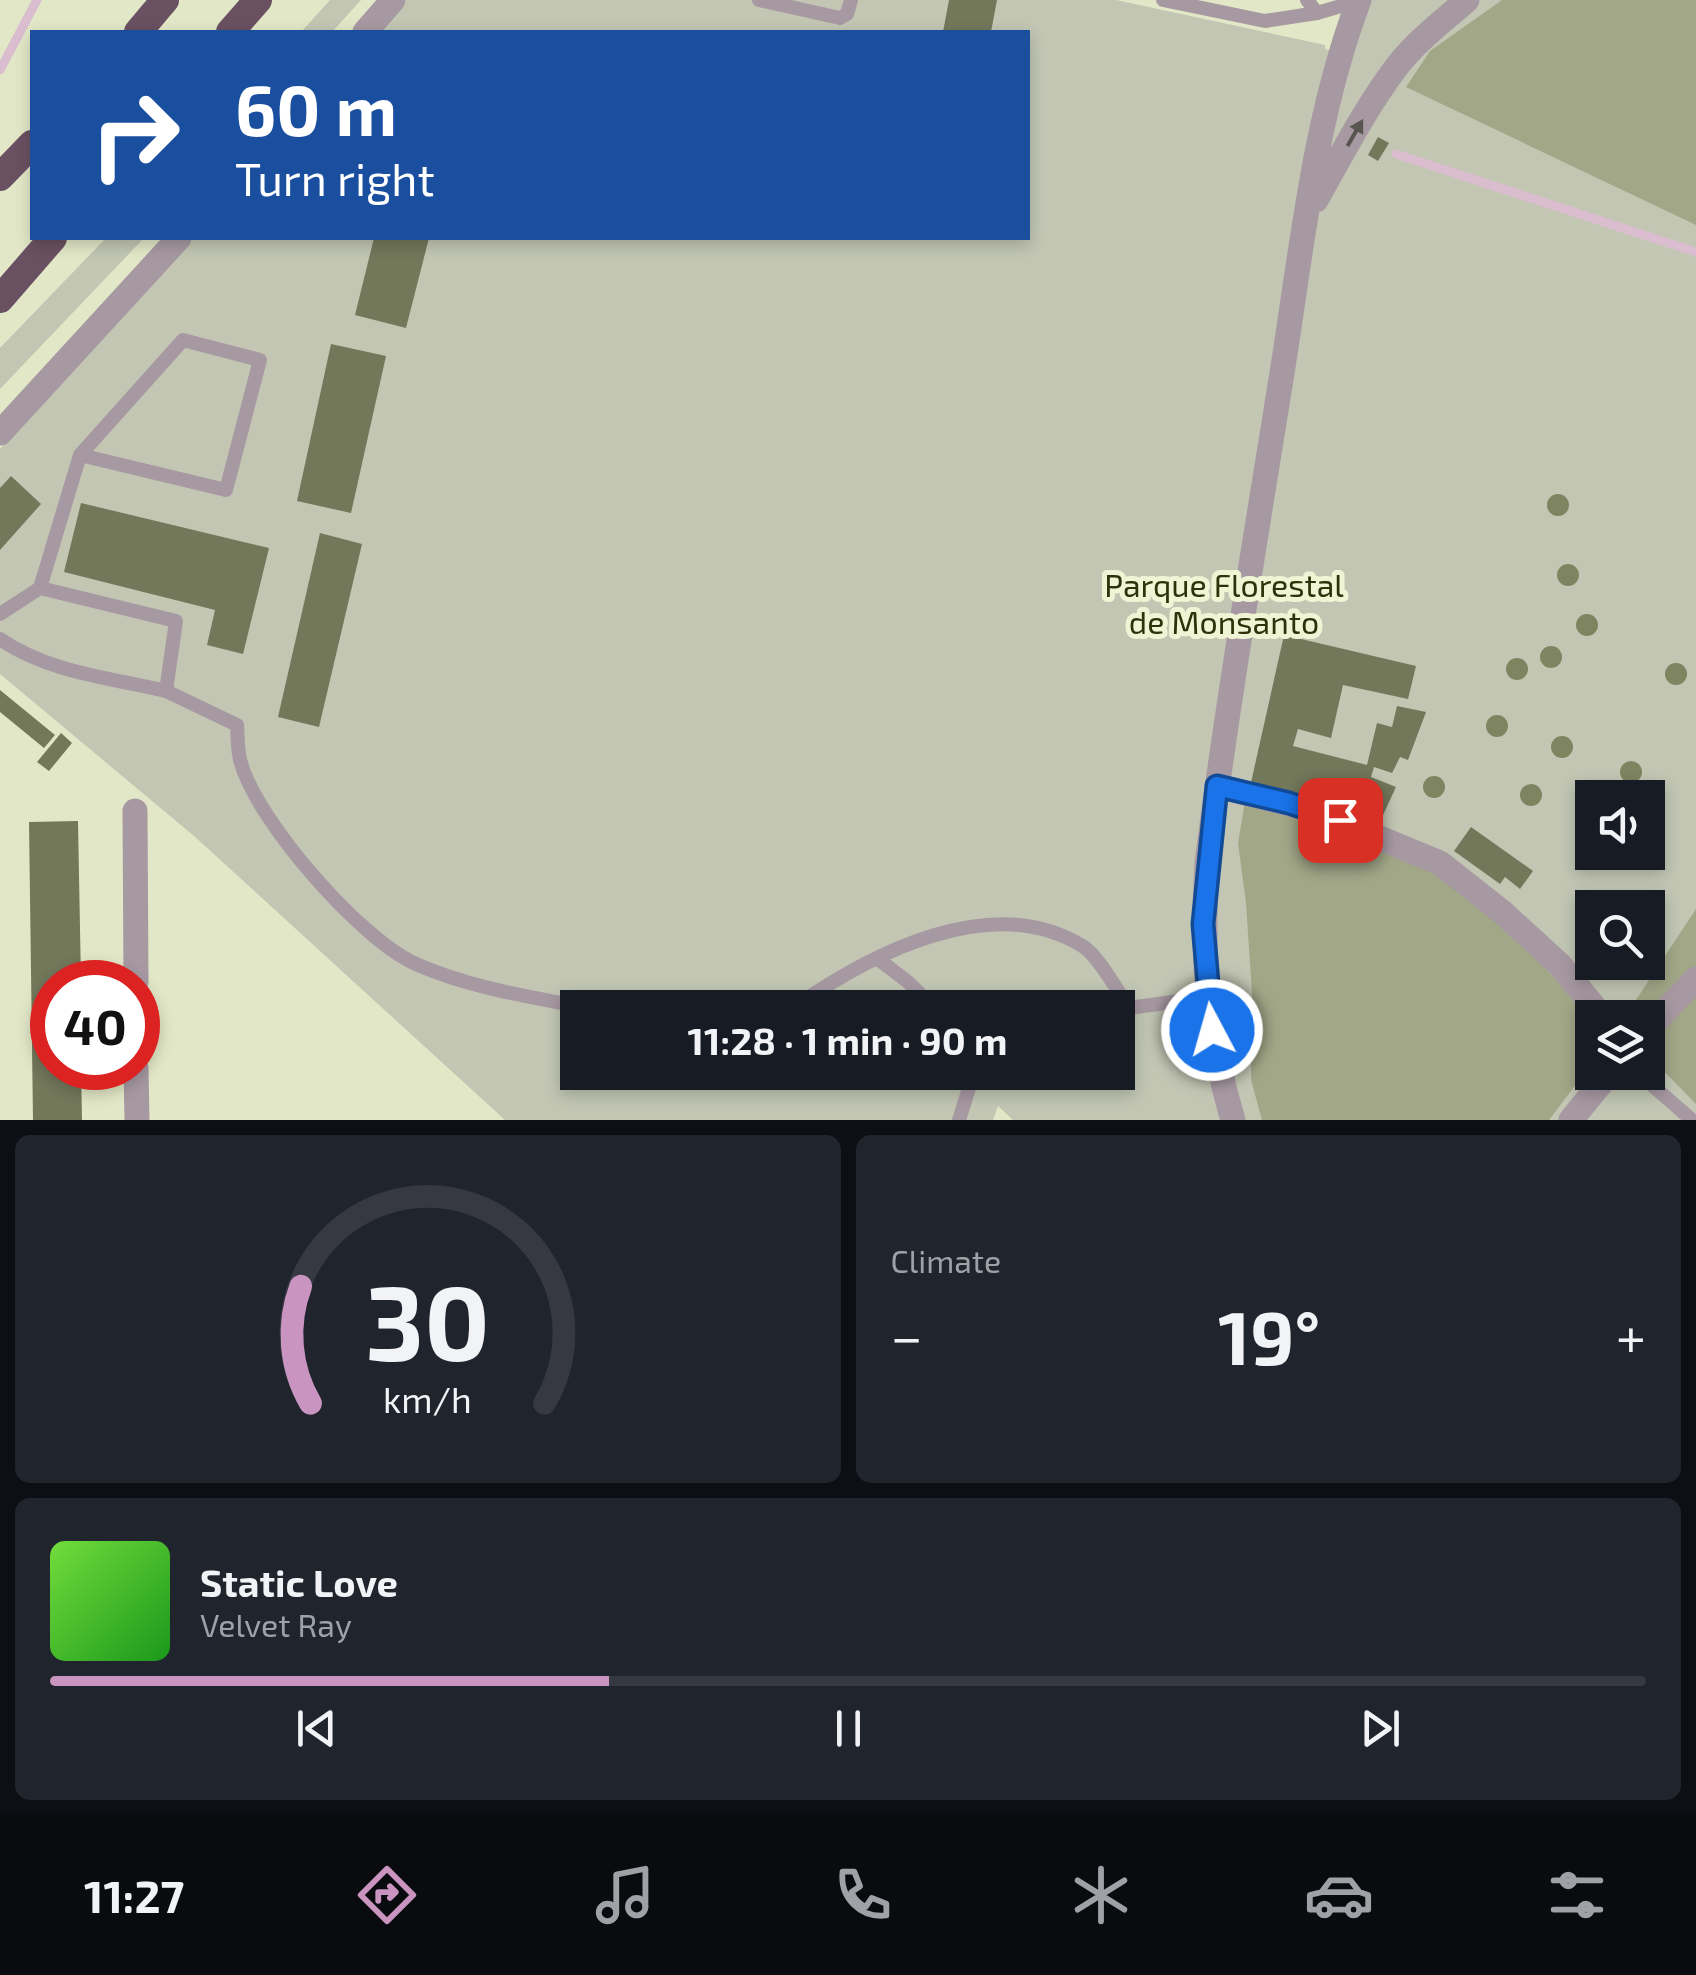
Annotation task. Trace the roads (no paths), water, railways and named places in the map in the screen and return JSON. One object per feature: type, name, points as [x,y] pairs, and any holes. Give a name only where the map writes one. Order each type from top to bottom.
[{"type":"highway","points":[[137,30],[149,0]]},
{"type":"highway","points":[[138,30],[165,0]]},
{"type":"highway","points":[[232,30],[258,0]]},
{"type":"highway","points":[[0,178],[30,146]]},
{"type":"highway","points":[[0,298],[51,240]]},
{"type":"street","points":[[367,30],[393,0]]},
{"type":"street","points":[[1306,218],[1373,101],[1400,63],[1424,36],[1467,0]]},
{"type":"street","points":[[1233,1120],[1216,1063],[1203,924],[1217,786],[1306,218],[1328,97],[1342,40],[1358,1]]},
{"type":"street","points":[[0,433],[178,240]]},
{"type":"street","points":[[1217,786],[1312,810],[1440,863],[1502,911],[1560,965],[1588,1000]]},
{"type":"street","points":[[134,811],[136,960]]},
{"type":"street","points":[[1665,1011],[1696,978]]},
{"type":"street","points":[[136,1090],[137,1120]]},
{"type":"street","points":[[1571,1120],[1595,1090]]},
{"type":"lane","points":[[759,0],[840,18],[847,14],[851,0]]},
{"type":"lane","points":[[1164,0],[1265,21],[1308,4],[1358,1]]},
{"type":"lane","points":[[0,614],[40,588],[80,455],[182,340],[260,360],[226,490],[80,455]]},
{"type":"lane","points":[[40,588],[176,621],[166,691]]},
{"type":"lane","points":[[0,639],[59,667],[166,691],[237,725],[240,763],[267,818],[364,928],[414,963],[496,990],[560,1003]]},
{"type":"lane","points":[[818,990],[920,940],[964,928],[1009,924],[1051,930],[1088,949],[1129,1008],[1208,997]]},
{"type":"lane","points":[[878,959],[916,990]]},
{"type":"lane","points":[[959,1120],[968,1090]]},
{"type":"lane","points":[[1658,1090],[1692,1120]]},
{"type":"waterway","points":[[0,70],[37,0]]},
{"type":"waterway","points":[[1396,154],[1696,252]]},
{"type":"park label","name":"Parque Florestal de Monsanto","points":[[1224,604]]}]
